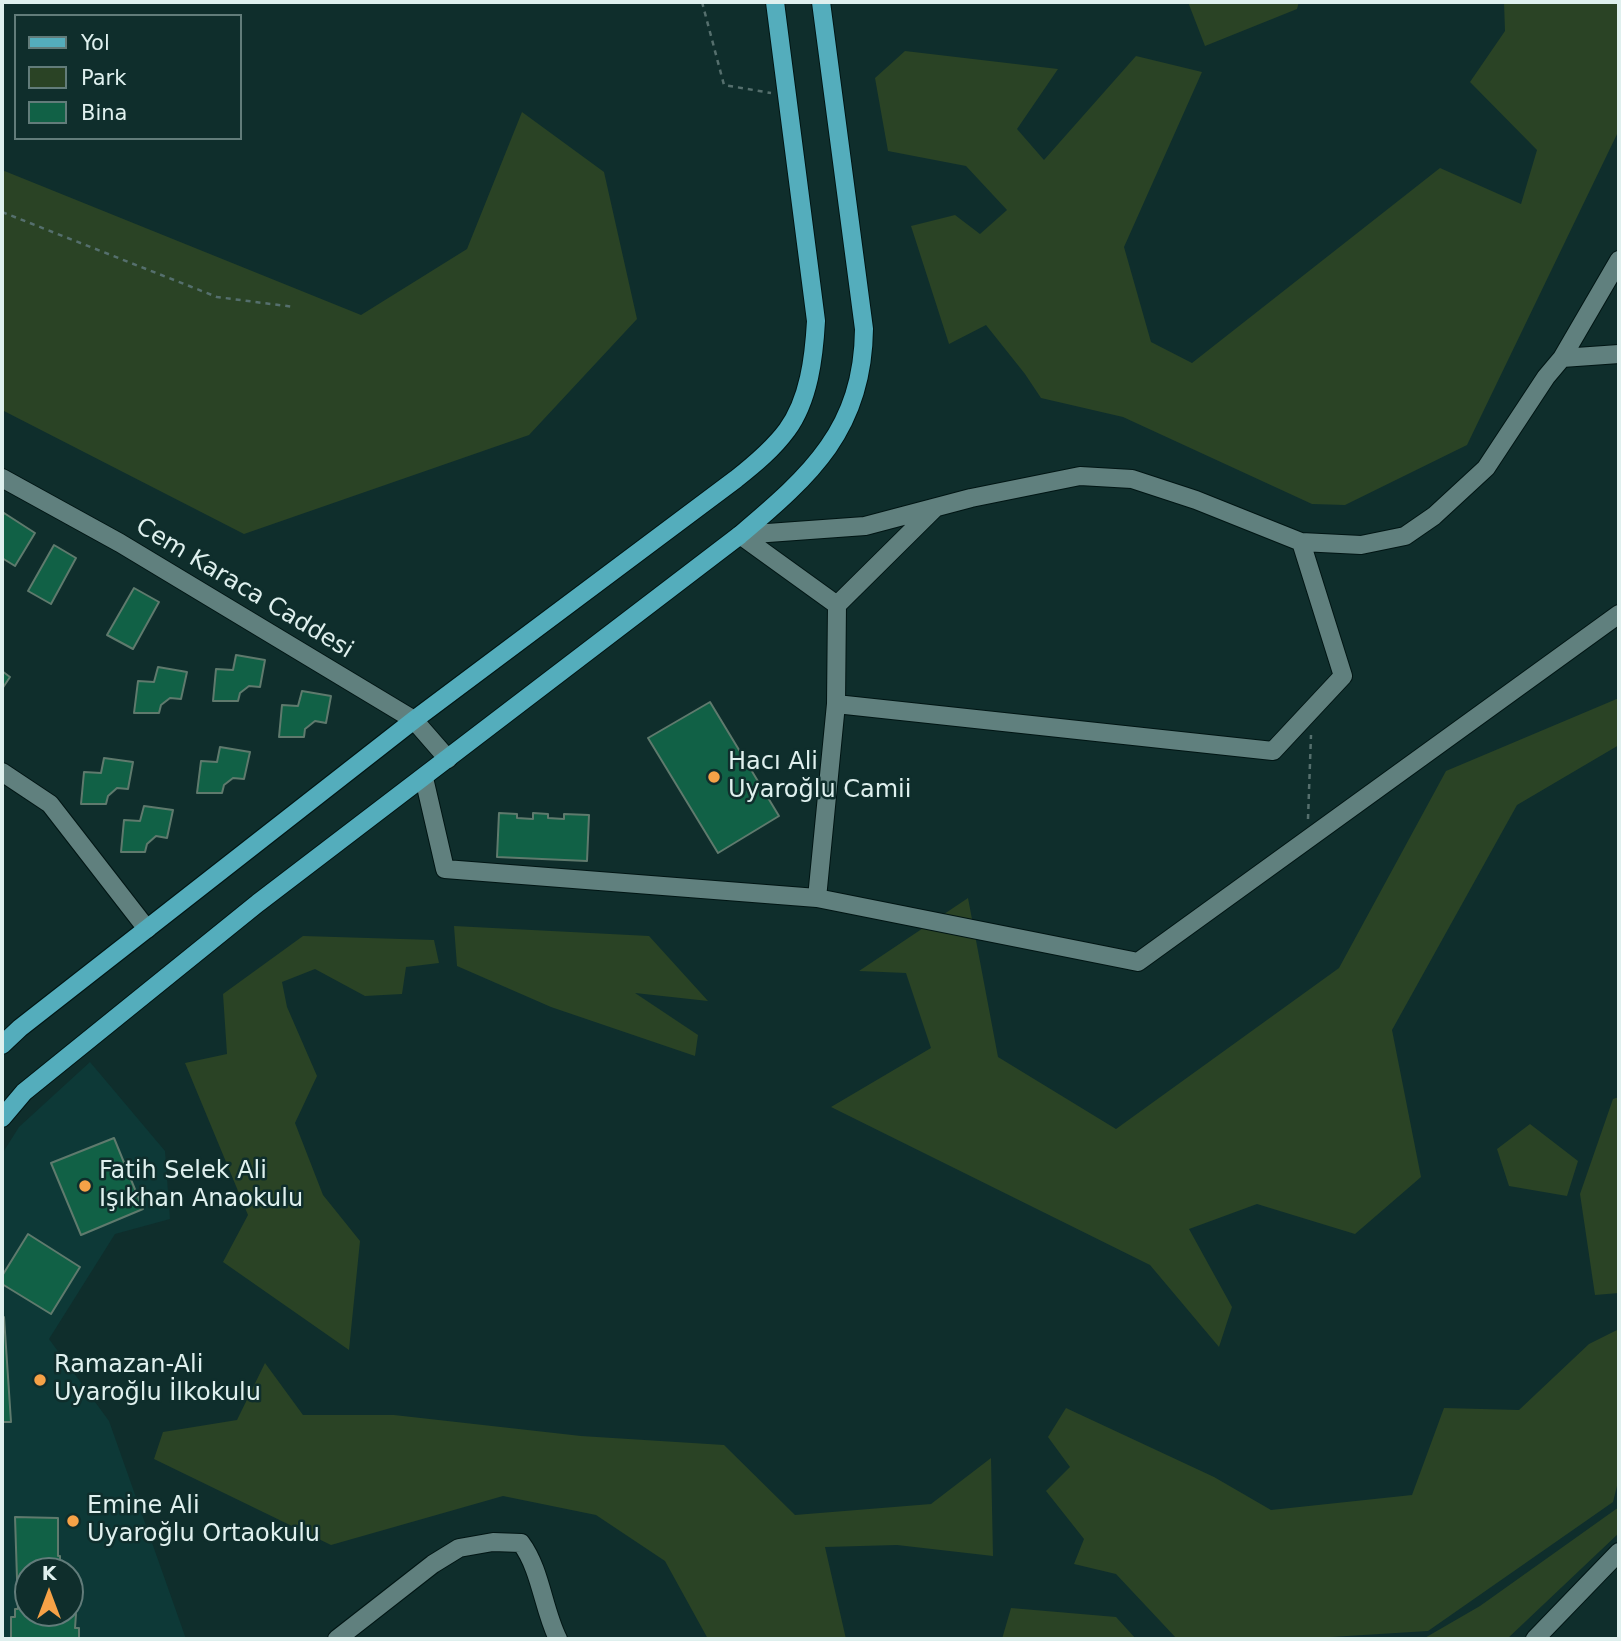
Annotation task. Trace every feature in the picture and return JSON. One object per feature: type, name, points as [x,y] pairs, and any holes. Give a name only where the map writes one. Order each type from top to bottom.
[{"type":"main road","points":[[2,1045],[20,1027],[414,719],[736,479],[765,456],[789,428],[803,397],[810,371],[815,348],[816,321],[775,2]]},
{"type":"main road","points":[[2,1118],[24,1092],[258,903],[740,535],[791,492],[834,442],[848,416],[864,359],[864,329],[821,2]]},
{"type":"street","points":[[740,535],[865,526],[1080,476],[1132,479],[1196,499],[1301,542],[1361,545],[1405,536],[1434,516],[1486,468],[1546,377],[1562,358],[1619,260]]},
{"type":"street","points":[[1562,358],[1619,354]]},
{"type":"street","name":"Cem Karaca Caddesi","points":[[2,478],[120,543],[414,719],[448,759]]},
{"type":"street","points":[[817,898],[836,704],[837,605],[935,508]]},
{"type":"street","points":[[740,535],[837,605]]},
{"type":"street","points":[[836,704],[1273,751],[1343,676],[1301,542]]},
{"type":"street","points":[[424,778],[446,869],[817,898],[1138,962],[1619,614]]},
{"type":"street","points":[[2,772],[50,804],[147,929]]},
{"type":"street","points":[[337,1639],[433,1564],[459,1548],[493,1542],[521,1544],[531,1557],[548,1618],[558,1639]]},
{"type":"street","points":[[1535,1639],[1616,1561]]},
{"type":"path","points":[[702,2],[724,85],[788,96]]},
{"type":"path","points":[[2,212],[217,297],[294,307]]},
{"type":"path","points":[[1308,839],[1311,710]]},
{"type":"shaded area","points":[[90,1062],[165,1151],[170,1219],[115,1234],[49,1339],[109,1421],[186,1639],[2,1639],[2,1154],[19,1127]]},
{"type":"green space","points":[[1188,2],[1299,2],[1297,9],[1205,46]]},
{"type":"green space","points":[[1504,2],[1619,2],[1619,130],[1467,445],[1345,505],[1312,504],[1123,417],[1041,398],[986,325],[949,344],[911,226],[955,215],[980,234],[1007,210],[966,166],[888,151],[875,78],[905,51],[1058,69],[1017,129],[1044,160],[1136,56],[1202,72],[1124,247],[1151,342],[1192,363],[1440,168],[1521,204],[1537,150],[1470,82],[1505,31]]},
{"type":"green space","points":[[522,112],[604,172],[637,319],[529,435],[244,534],[2,410],[2,170],[361,315],[467,249]]},
{"type":"green space","points":[[1619,698],[1619,745],[1517,805],[1392,1030],[1421,1177],[1355,1234],[1257,1204],[1189,1229],[1232,1307],[1219,1347],[1150,1265],[831,1107],[931,1048],[906,973],[859,971],[968,898],[998,1057],[1116,1129],[1339,968],[1446,771]]},
{"type":"green space","points":[[454,926],[649,936],[708,1001],[635,993],[698,1035],[695,1056],[551,1007],[457,966]]},
{"type":"green space","points":[[303,936],[434,940],[439,963],[406,967],[402,994],[365,996],[315,969],[282,982],[287,1007],[317,1076],[295,1123],[323,1195],[360,1241],[349,1350],[223,1262],[248,1215],[185,1063],[227,1054],[223,994]]},
{"type":"green space","points":[[1619,1097],[1619,1293],[1595,1295],[1580,1194],[1613,1099]]},
{"type":"green space","points":[[1530,1124],[1578,1161],[1567,1196],[1509,1186],[1497,1149]]},
{"type":"green space","points":[[1619,1329],[1619,1478],[1613,1502],[1428,1631],[1299,1639],[1177,1639],[1116,1574],[1074,1564],[1084,1539],[1046,1491],[1070,1467],[1048,1437],[1066,1408],[1214,1477],[1271,1510],[1412,1495],[1444,1408],[1519,1410],[1589,1344]]},
{"type":"green space","points":[[265,1363],[303,1415],[394,1415],[581,1436],[724,1445],[795,1515],[931,1504],[991,1458],[993,1556],[897,1545],[825,1547],[846,1639],[708,1639],[665,1561],[596,1515],[503,1496],[331,1545],[154,1459],[163,1432],[237,1420]]},
{"type":"green space","points":[[1619,1507],[1619,1533],[1507,1639],[1423,1639],[1480,1606]]},
{"type":"green space","points":[[1011,1608],[1116,1617],[1136,1639],[1002,1639]]},
{"type":"building","points":[[4,513],[35,533],[15,566],[2,558]]},
{"type":"building","points":[[54,545],[76,558],[51,604],[28,591]]},
{"type":"building","points":[[134,588],[159,602],[133,649],[107,635]]},
{"type":"building","points":[[236,655],[265,660],[260,687],[249,686],[240,693],[238,701],[213,701],[216,669],[233,670]]},
{"type":"building","points":[[158,667],[187,672],[181,699],[170,698],[161,705],[159,713],[134,713],[138,681],[154,682]]},
{"type":"building","points":[[2,671],[10,677],[2,689]]},
{"type":"building","points":[[302,691],[331,696],[326,723],[315,721],[305,729],[304,737],[279,737],[282,705],[298,706]]},
{"type":"building","name":"Hacı Ali Uyaroğlu Camii","points":[[710,702],[779,816],[718,853],[648,738]]},
{"type":"building","points":[[220,747],[250,752],[244,779],[233,778],[224,785],[222,793],[197,793],[201,761],[217,762]]},
{"type":"building","points":[[104,758],[133,762],[128,789],[117,788],[108,796],[106,804],[81,804],[84,772],[101,773]]},
{"type":"building","points":[[144,806],[173,810],[167,838],[156,836],[147,844],[145,852],[121,852],[124,820],[140,821]]},
{"type":"building","points":[[499,813],[517,814],[517,818],[533,819],[533,813],[564,819],[564,814],[589,815],[587,861],[497,857]]},
{"type":"building","points":[[114,1138],[143,1209],[81,1235],[51,1163]]},
{"type":"building","points":[[28,1234],[80,1267],[51,1314],[2,1284],[2,1276]]},
{"type":"building","points":[[4,1317],[11,1422],[2,1422]]},
{"type":"building","points":[[15,1517],[58,1518],[60,1557],[16,1557]]},
{"type":"building","points":[[11,1617],[14,1617],[14,1627],[79,1628],[79,1639],[11,1639]]},
{"type":"place","name":"Hacı Ali Uyaroğlu Camii","points":[[714,777]]},
{"type":"place","name":"Fatih Selek Ali Işıkhan Anaokulu","points":[[85,1186]]},
{"type":"place","name":"Ramazan-Ali Uyaroğlu İlkokulu","points":[[40,1380]]},
{"type":"place","name":"Emine Ali Uyaroğlu Ortaokulu","points":[[73,1521]]}]
